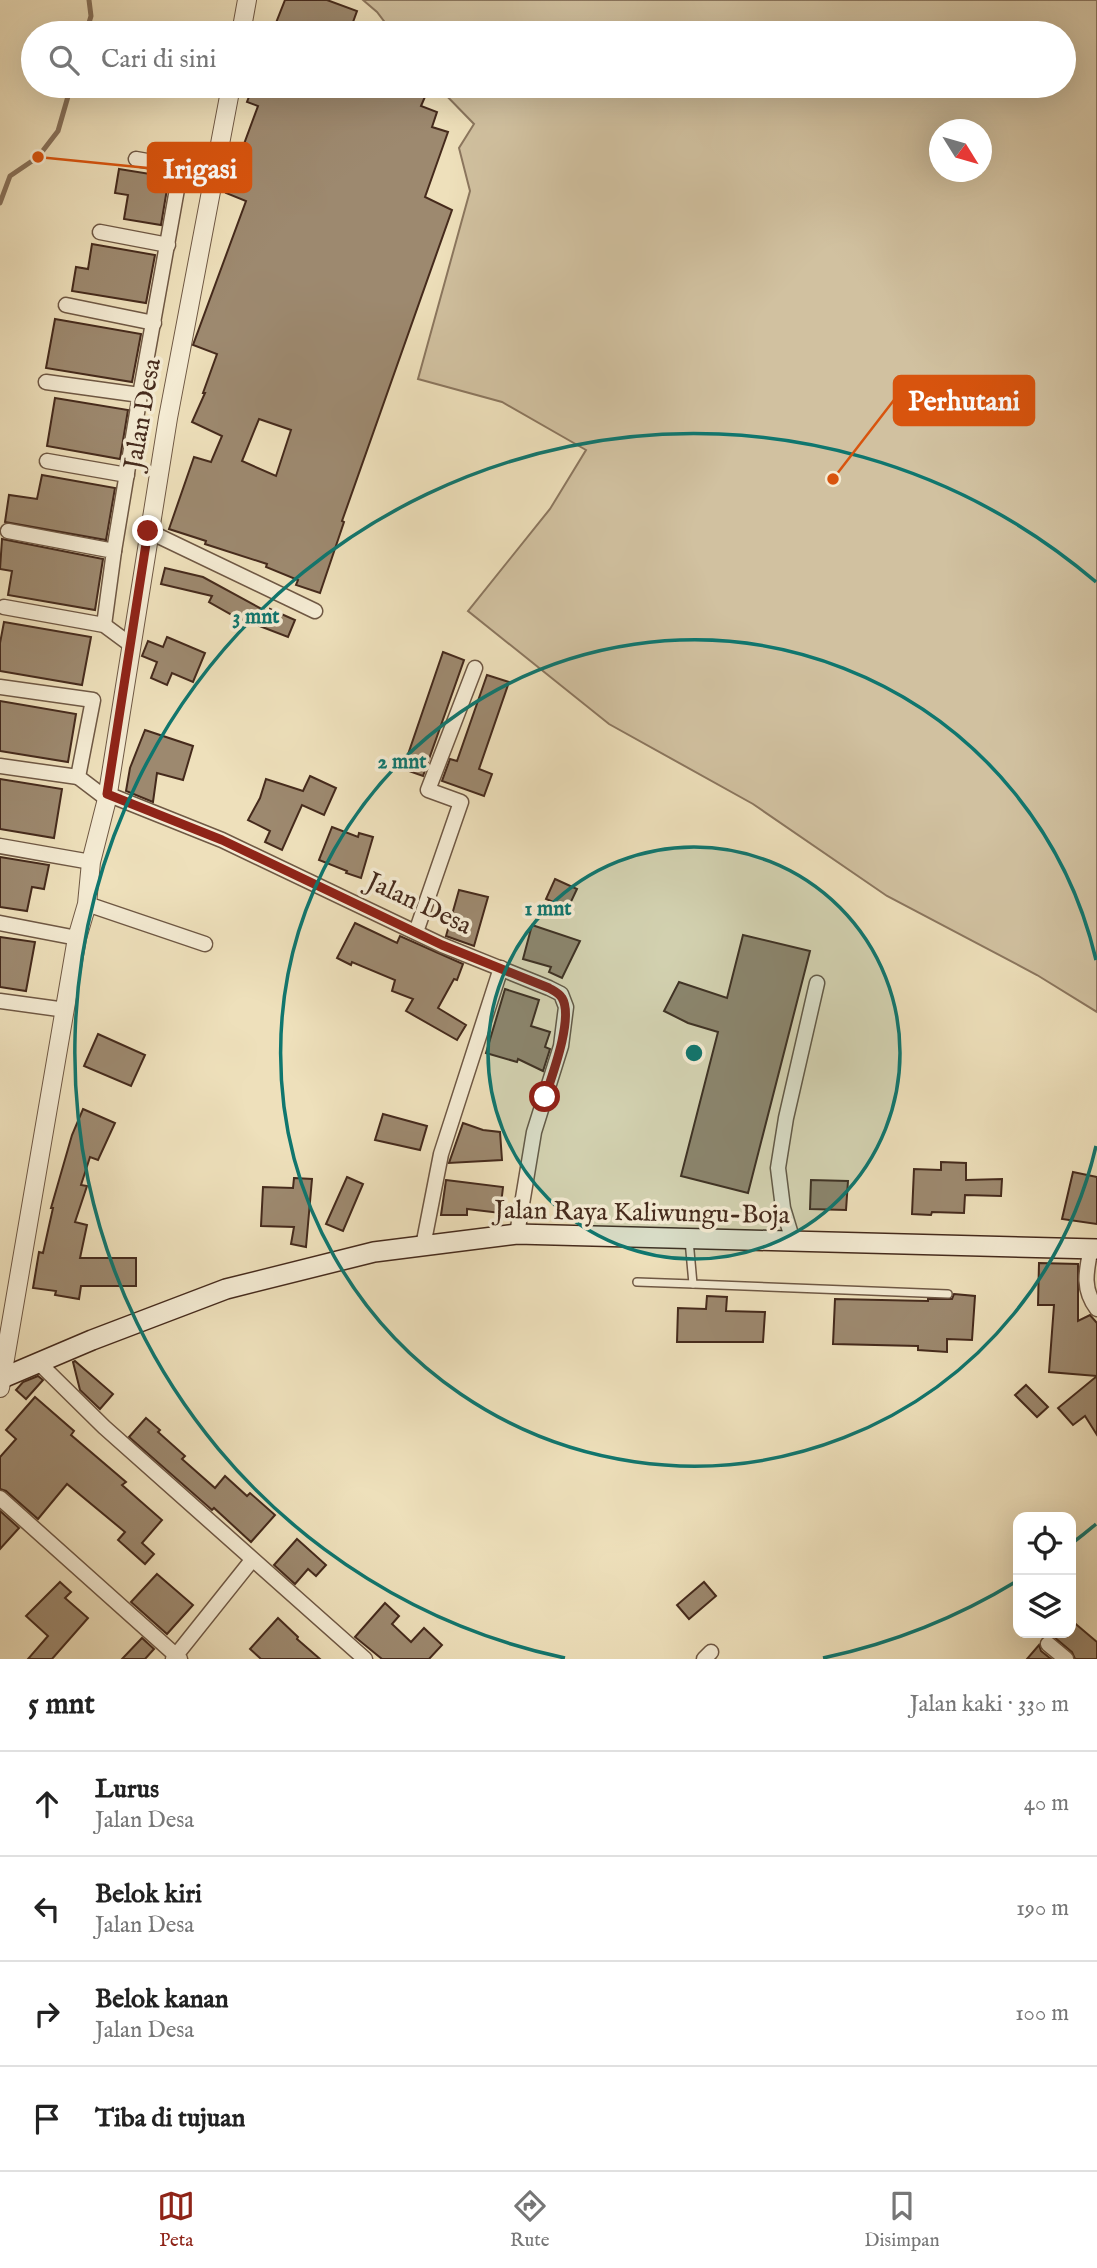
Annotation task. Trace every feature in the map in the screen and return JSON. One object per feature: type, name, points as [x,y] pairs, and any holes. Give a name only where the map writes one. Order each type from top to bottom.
[{"type":"main road","name":"Jalan Raya Kaliwungu-Boja","points":[[1,1382],[38,1362],[226,1289],[362,1254],[423,1245],[517,1234],[1094,1249]]},
{"type":"street","points":[[243,21],[247,0]]},
{"type":"street","name":"Jalan Desa","points":[[1,1382],[66,1010],[76,937],[87,904],[91,862],[107,797],[148,531],[229,98]]},
{"type":"street","points":[[104,625],[140,395],[181,167],[186,158],[216,161]]},
{"type":"street","points":[[136,159],[181,167]]},
{"type":"street","points":[[100,232],[168,245]]},
{"type":"street","points":[[66,305],[154,323]]},
{"type":"street","points":[[46,382],[140,395]]},
{"type":"street","points":[[47,461],[127,475]]},
{"type":"street","points":[[8,531],[114,551]]},
{"type":"street","points":[[148,531],[315,611]]},
{"type":"street","points":[[4,607],[104,625],[131,645]]},
{"type":"street","points":[[416,932],[461,802],[428,790],[475,668]]},
{"type":"street","points":[[0,687],[93,700],[78,778]]},
{"type":"street","points":[[0,766],[78,778],[107,797]]},
{"type":"street","name":"Jalan Desa","points":[[107,797],[222,840],[442,945],[561,994],[566,1007],[561,1046],[534,1132],[517,1234]]},
{"type":"street","points":[[0,846],[91,862]]},
{"type":"street","points":[[87,904],[205,944]]},
{"type":"street","points":[[0,923],[76,937]]},
{"type":"street","points":[[423,1245],[441,1154],[501,968]]},
{"type":"street","points":[[793,1241],[783,1208],[778,1168],[786,1118],[817,983]]},
{"type":"street","points":[[0,1001],[66,1010]]},
{"type":"street","points":[[1094,1249],[1086,1288],[1097,1309]]},
{"type":"street","points":[[38,1362],[104,1427],[365,1659]]},
{"type":"street","points":[[0,1498],[176,1658],[252,1560]]},
{"type":"street","points":[[1048,1644],[1066,1659]]},
{"type":"lane","points":[[689,1239],[693,1284]]},
{"type":"lane","points":[[636,1282],[948,1294]]},
{"type":"shaded area","points":[[363,0],[1097,0],[1097,1012],[1037,975],[887,896],[753,804],[609,724],[468,611],[550,509],[586,450],[502,402],[418,379],[470,191],[459,148],[474,124],[449,98],[1076,98],[1076,21],[384,21]]},
{"type":"building","points":[[285,0],[327,0],[357,11],[353,21],[277,21]]},
{"type":"building","points":[[248,98],[424,98],[421,106],[437,112],[432,127],[448,132],[425,197],[452,210],[342,521],[344,522],[320,593],[296,585],[298,580],[266,567],[267,564],[169,529],[194,457],[211,462],[222,436],[192,422],[205,393],[217,354],[193,345],[246,201],[226,193],[258,106],[247,102]],"holes":[[[259,419],[291,430],[276,476],[242,461]]]},
{"type":"building","points":[[119,169],[169,177],[161,225],[124,219],[128,195],[115,193]]},
{"type":"building","points":[[92,244],[155,255],[146,303],[72,291],[76,267],[88,269]]},
{"type":"building","points":[[55,319],[141,334],[132,382],[46,368]]},
{"type":"building","points":[[55,398],[128,410],[120,459],[47,446]]},
{"type":"building","points":[[42,475],[115,488],[106,540],[5,522],[9,495],[37,499]]},
{"type":"building","points":[[2,539],[103,559],[95,610],[8,595],[12,571],[0,569]]},
{"type":"building","points":[[165,568],[203,577],[269,613],[270,609],[295,620],[288,637],[249,622],[248,624],[209,602],[212,596],[161,584]]},
{"type":"building","points":[[4,622],[91,637],[82,685],[0,671],[0,643]]},
{"type":"building","points":[[167,637],[205,653],[193,682],[172,673],[167,685],[151,678],[157,662],[142,656],[148,641],[163,647]]},
{"type":"building","points":[[443,652],[464,660],[423,776],[403,769]]},
{"type":"building","points":[[487,675],[509,682],[479,769],[492,774],[484,796],[442,781],[450,759],[457,761]]},
{"type":"building","points":[[0,701],[76,714],[68,762],[0,751]]},
{"type":"building","points":[[145,730],[193,746],[183,780],[157,773],[153,802],[126,791],[130,768]]},
{"type":"building","points":[[310,776],[336,788],[324,815],[302,805],[282,850],[265,842],[270,831],[248,820],[260,798],[266,779],[303,791]]},
{"type":"building","points":[[0,779],[62,789],[54,838],[0,829]]},
{"type":"building","points":[[332,827],[358,837],[359,833],[373,837],[361,878],[319,860]]},
{"type":"building","points":[[0,857],[49,865],[44,889],[32,887],[27,911],[0,907]]},
{"type":"building","points":[[555,879],[577,889],[568,908],[546,899]]},
{"type":"building","points":[[459,890],[488,897],[474,946],[446,936]]},
{"type":"building","points":[[355,923],[397,943],[400,936],[463,964],[457,980],[454,979],[438,1008],[466,1025],[457,1040],[406,1011],[413,999],[392,991],[395,980],[337,958]]},
{"type":"building","points":[[532,925],[580,941],[562,978],[549,972],[551,967],[523,959]]},
{"type":"building","points":[[743,935],[810,951],[748,1193],[681,1176],[718,1032],[688,1023],[664,1011],[679,982],[727,998]]},
{"type":"building","points":[[0,937],[35,942],[26,991],[0,987]]},
{"type":"building","points":[[505,989],[539,1000],[531,1026],[550,1032],[545,1047],[550,1049],[543,1071],[518,1059],[517,1062],[486,1053]]},
{"type":"building","points":[[98,1034],[145,1055],[131,1086],[84,1066]]},
{"type":"building","points":[[83,1109],[115,1123],[98,1160],[90,1157],[81,1185],[87,1186],[75,1222],[87,1225],[80,1258],[136,1258],[136,1286],[81,1286],[79,1299],[55,1295],[56,1291],[33,1288],[51,1208],[72,1135]]},
{"type":"building","points":[[383,1114],[427,1126],[420,1150],[375,1140]]},
{"type":"building","points":[[463,1123],[500,1132],[502,1160],[449,1163]]},
{"type":"building","points":[[941,1162],[966,1163],[966,1180],[1002,1179],[1001,1196],[965,1195],[964,1213],[912,1214],[914,1169],[941,1170]]},
{"type":"building","points":[[1073,1172],[1097,1177],[1097,1224],[1062,1219]]},
{"type":"building","points":[[347,1177],[363,1184],[343,1231],[326,1224]]},
{"type":"building","points":[[294,1178],[312,1179],[306,1247],[291,1244],[294,1227],[261,1226],[263,1187],[293,1188]]},
{"type":"building","points":[[446,1180],[503,1187],[500,1213],[467,1209],[467,1215],[441,1215]]},
{"type":"building","points":[[811,1180],[848,1181],[846,1210],[810,1209]]},
{"type":"building","points":[[1039,1263],[1078,1264],[1078,1321],[1090,1315],[1097,1323],[1097,1376],[1049,1372],[1054,1305],[1038,1305]]},
{"type":"building","points":[[954,1294],[975,1296],[972,1340],[947,1339],[947,1352],[918,1350],[918,1346],[833,1344],[835,1299],[928,1301],[952,1299]]},
{"type":"building","points":[[707,1296],[727,1297],[726,1311],[765,1312],[763,1342],[677,1342],[678,1308],[706,1309]]},
{"type":"building","points":[[73,1362],[113,1394],[100,1409],[80,1390]]},
{"type":"building","points":[[38,1376],[43,1380],[26,1399],[16,1390],[23,1382]]},
{"type":"building","points":[[1097,1376],[1097,1435],[1085,1416],[1073,1425],[1058,1408]]},
{"type":"building","points":[[1026,1385],[1048,1407],[1037,1417],[1015,1395]]},
{"type":"building","points":[[35,1397],[74,1431],[71,1435],[126,1482],[122,1485],[162,1520],[142,1543],[154,1554],[145,1564],[118,1540],[125,1532],[67,1484],[38,1519],[6,1491],[0,1489],[0,1457],[16,1439],[6,1430]]},
{"type":"building","points":[[146,1418],[185,1456],[182,1459],[215,1488],[225,1476],[247,1496],[250,1493],[275,1515],[251,1542],[129,1437]]},
{"type":"building","points":[[0,1511],[19,1528],[0,1549]]},
{"type":"building","points":[[297,1539],[326,1565],[316,1576],[308,1569],[295,1584],[274,1565]]},
{"type":"building","points":[[157,1574],[193,1605],[167,1634],[131,1602]]},
{"type":"building","points":[[60,1582],[71,1592],[65,1598],[88,1618],[52,1659],[28,1659],[48,1636],[26,1616]]},
{"type":"building","points":[[704,1582],[716,1596],[689,1619],[677,1605]]},
{"type":"building","points":[[385,1603],[399,1616],[392,1624],[411,1642],[424,1628],[442,1645],[429,1659],[382,1659],[355,1637]]},
{"type":"building","points":[[278,1618],[320,1659],[261,1659],[250,1649]]},
{"type":"building","points":[[1076,1624],[1097,1642],[1097,1659],[1075,1659],[1072,1652],[1055,1638],[1076,1638]]},
{"type":"building","points":[[142,1638],[154,1649],[145,1659],[122,1659]]},
{"type":"building","points":[[1039,1645],[1041,1651],[1051,1659],[1027,1659]]},
{"type":"waterway","points":[[89,0],[90,21]]},
{"type":"waterway","points":[[0,203],[10,176],[38,157],[58,131],[68,98]]},
{"type":"place","name":"Irigasi","points":[[38,157]]},
{"type":"place","name":"Perhutani","points":[[833,479]]},
{"type":"route","points":[[148,531],[107,794],[222,840],[442,945],[561,994],[566,1007],[561,1046],[545,1097]]}]
